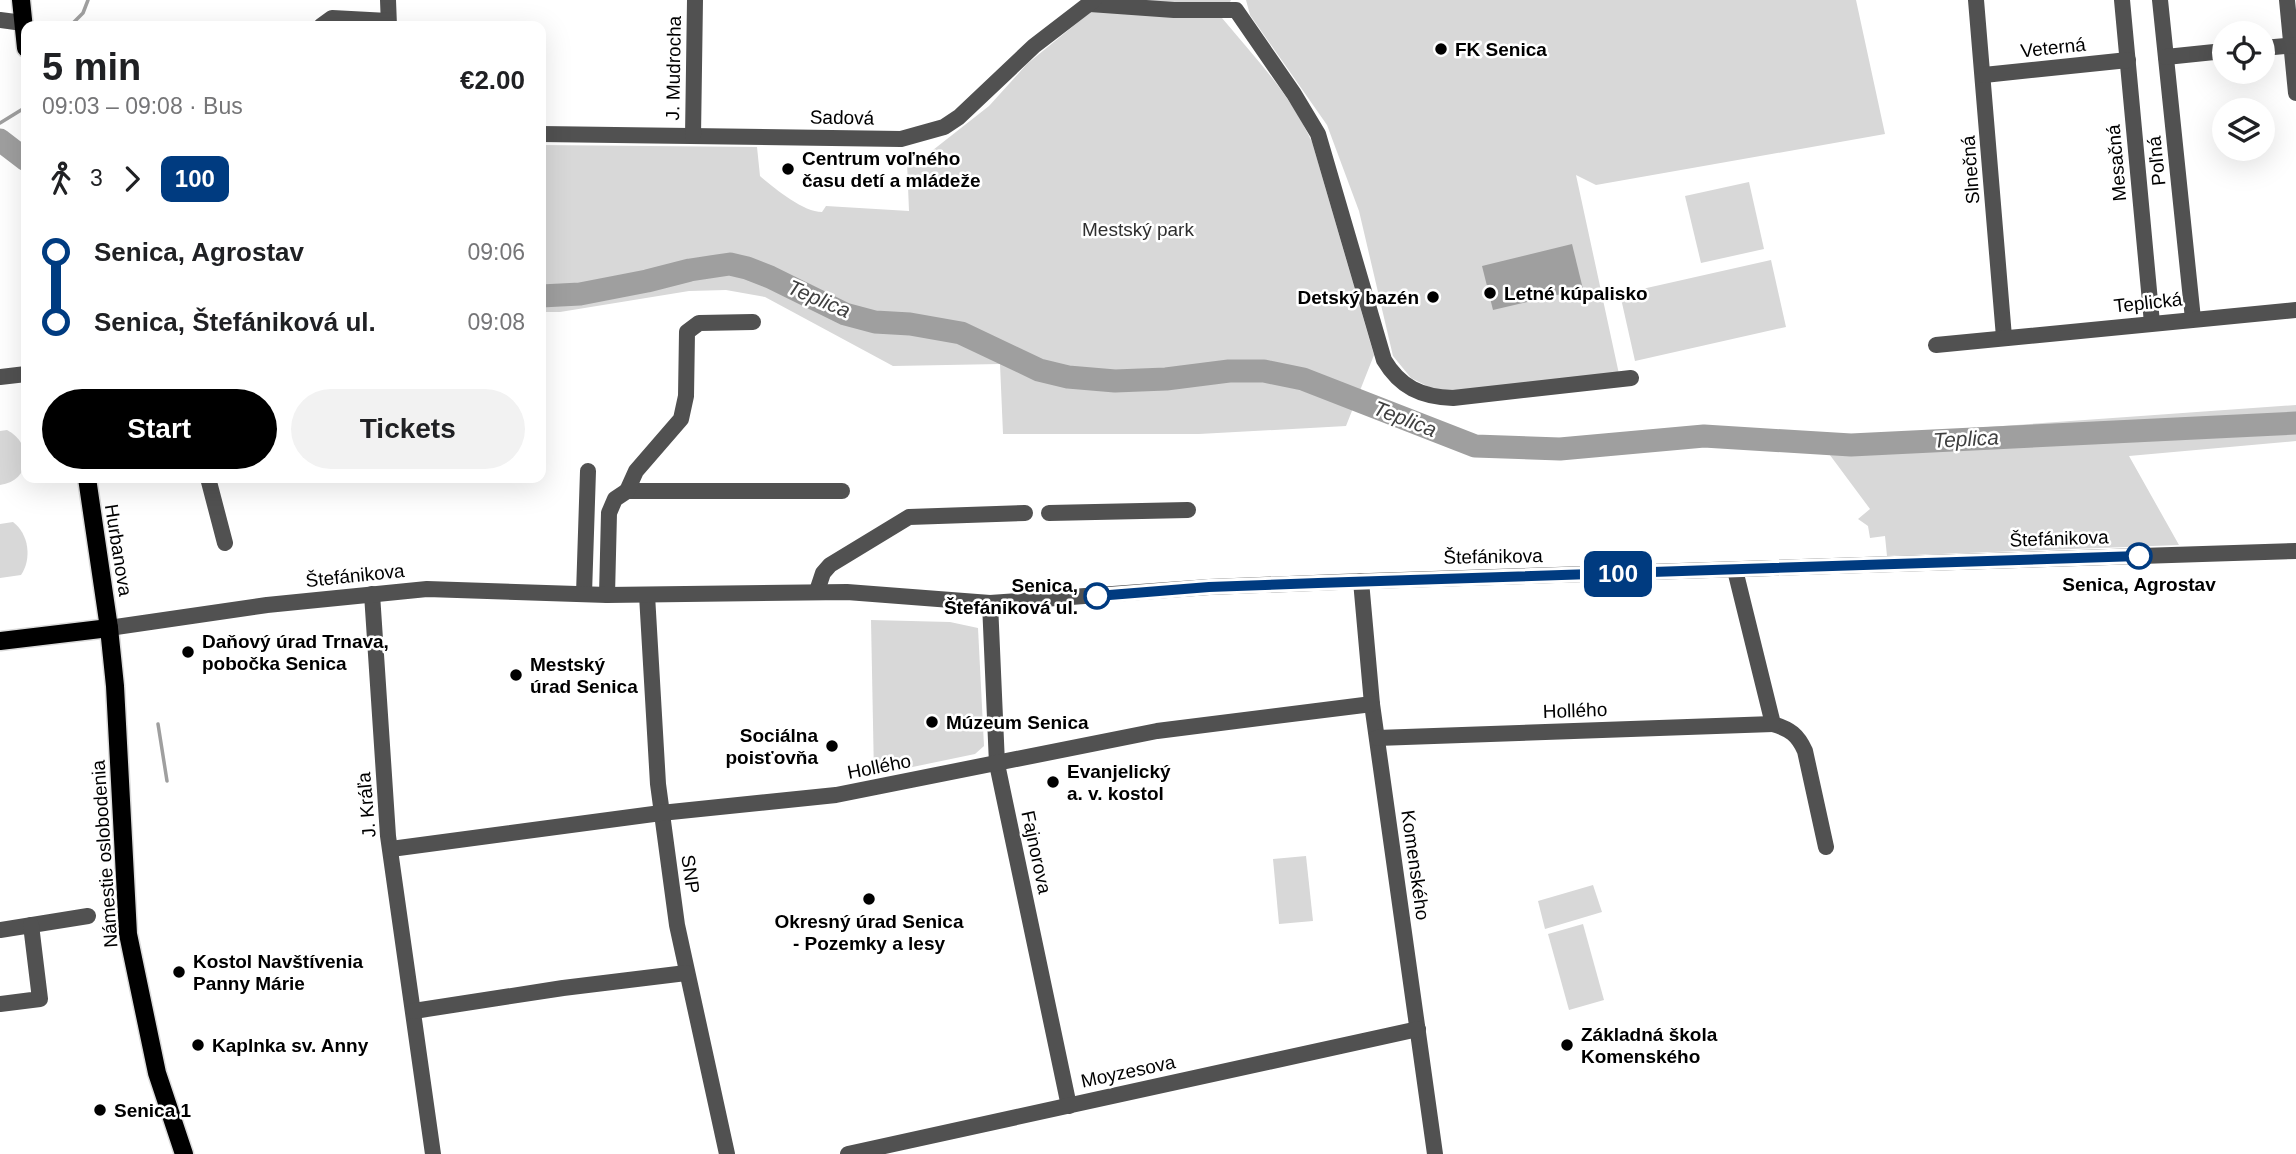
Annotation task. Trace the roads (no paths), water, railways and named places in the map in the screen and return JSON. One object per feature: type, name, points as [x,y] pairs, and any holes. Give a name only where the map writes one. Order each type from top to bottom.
[{"type":"main road","points":[[21,0],[23,21]]},
{"type":"main road","name":"Hurbanova","points":[[88,483],[109,628]]},
{"type":"main road","points":[[0,641],[109,628]]},
{"type":"main road","name":"Námestie oslobodenia","points":[[109,628],[115,686],[128,934],[157,1073],[184,1154]]},
{"type":"street","points":[[388,0],[389,21]]},
{"type":"street","name":"J. Mudrocha","points":[[693,136],[695,0]]},
{"type":"street","name":"Slnečná","points":[[1976,0],[2004,337]]},
{"type":"street","name":"Mesačná","points":[[2122,0],[2152,323]]},
{"type":"street","name":"Poľná","points":[[2160,0],[2193,319]]},
{"type":"street","points":[[2287,0],[2294,45],[2296,93]]},
{"type":"street","points":[[1092,2],[1174,10],[1236,10],[1318,134],[1384,360],[1392,374],[1411,389],[1434,398],[1452,398],[1631,378]]},
{"type":"street","name":"Sadová","points":[[546,134],[901,139],[926,133],[944,127],[959,117],[1034,46],[1092,2]]},
{"type":"street","points":[[328,21],[332,18],[360,21]]},
{"type":"street","points":[[0,20],[21,23]]},
{"type":"street","points":[[2275,47],[2294,45]]},
{"type":"street","points":[[2166,57],[2212,52]]},
{"type":"street","name":"Veterná","points":[[1984,75],[2128,60]]},
{"type":"street","name":"Teplická","points":[[1936,345],[2296,310]]},
{"type":"street","points":[[627,492],[636,471],[681,419],[686,396],[687,332],[699,323],[753,322]]},
{"type":"street","points":[[0,377],[21,374]]},
{"type":"street","points":[[584,594],[588,471]]},
{"type":"street","points":[[209,483],[225,543]]},
{"type":"street","points":[[607,594],[609,513],[615,499],[627,492],[842,491]]},
{"type":"street","points":[[1049,513],[1188,510]]},
{"type":"street","points":[[817,591],[823,573],[830,565],[909,517],[1025,513]]},
{"type":"street","name":"Štefánikova","points":[[109,628],[267,605],[446,589],[648,595],[817,591],[990,603],[1209,587],[2296,551]]},
{"type":"street","points":[[1735,570],[1773,724],[1787,728],[1800,740],[1805,751],[1826,847]]},
{"type":"street","name":"Komenského","points":[[1362,581],[1372,704],[1435,1154]]},
{"type":"street","name":"J. Kráľa","points":[[372,594],[388,836],[433,1154]]},
{"type":"street","name":"SNP","points":[[648,595],[647,618],[661,813],[686,973],[727,1154]]},
{"type":"street","name":"Fajnorova","points":[[990,603],[997,764],[1069,1105]]},
{"type":"street","name":"Hollého","points":[[391,849],[661,813],[836,795],[1157,731],[1372,704]]},
{"type":"street","name":"Hollého","points":[[1377,738],[1773,724]]},
{"type":"street","name":"Námestie oslobodenia","points":[[0,930],[88,916]]},
{"type":"street","points":[[0,1004],[40,999],[31,925]]},
{"type":"street","points":[[414,1012],[563,988],[686,973]]},
{"type":"street","name":"Moyzesova","points":[[848,1154],[1418,1029]]},
{"type":"waterway","points":[[75,21],[83,13],[88,0]]},
{"type":"waterway","points":[[0,123],[21,110]]},
{"type":"waterway","name":"Teplica","points":[[0,140],[21,156]]},
{"type":"waterway","name":"Teplica","points":[[546,296],[580,294],[730,264],[770,277],[845,314],[875,322],[910,324],[961,333],[1039,370],[1068,377],[1115,381],[1166,379],[1229,371],[1264,371],[1303,379],[1475,446],[1560,449],[1704,436],[1851,445],[2296,423]]},
{"type":"waterway","points":[[158,724],[167,781]]},
{"type":"place","name":"FK Senica","points":[[1441,49]]},
{"type":"place","name":"Centrum voľného času detí a mládeže","points":[[788,169]]},
{"type":"place","name":"Letné kúpalisko","points":[[1490,293]]},
{"type":"place","name":"Detský bazén","points":[[1433,297]]},
{"type":"place","name":"Senica, Agrostav","points":[[2139,556]]},
{"type":"place","name":"Senica, Štefániková ul.","points":[[1097,596]]},
{"type":"place","name":"Daňový úrad Trnava, pobočka Senica","points":[[188,652]]},
{"type":"place","name":"Mestský úrad Senica","points":[[516,675]]},
{"type":"place","name":"Múzeum Senica","points":[[932,722]]},
{"type":"place","name":"Sociálna poisťovňa","points":[[832,746]]},
{"type":"place","name":"Evanjelický a. v. kostol","points":[[1053,782]]},
{"type":"place","name":"Okresný úrad Senica - Pozemky a lesy","points":[[869,899]]},
{"type":"place","name":"Kostol Navštívenia Panny Márie","points":[[179,972]]},
{"type":"place","name":"Kaplnka sv. Anny","points":[[198,1045]]},
{"type":"place","name":"Základná škola Komenského","points":[[1567,1045]]},
{"type":"place","name":"Senica 1","points":[[100,1110]]},
{"type":"park label","name":"Mestský park","points":[[1138,229]]}]
